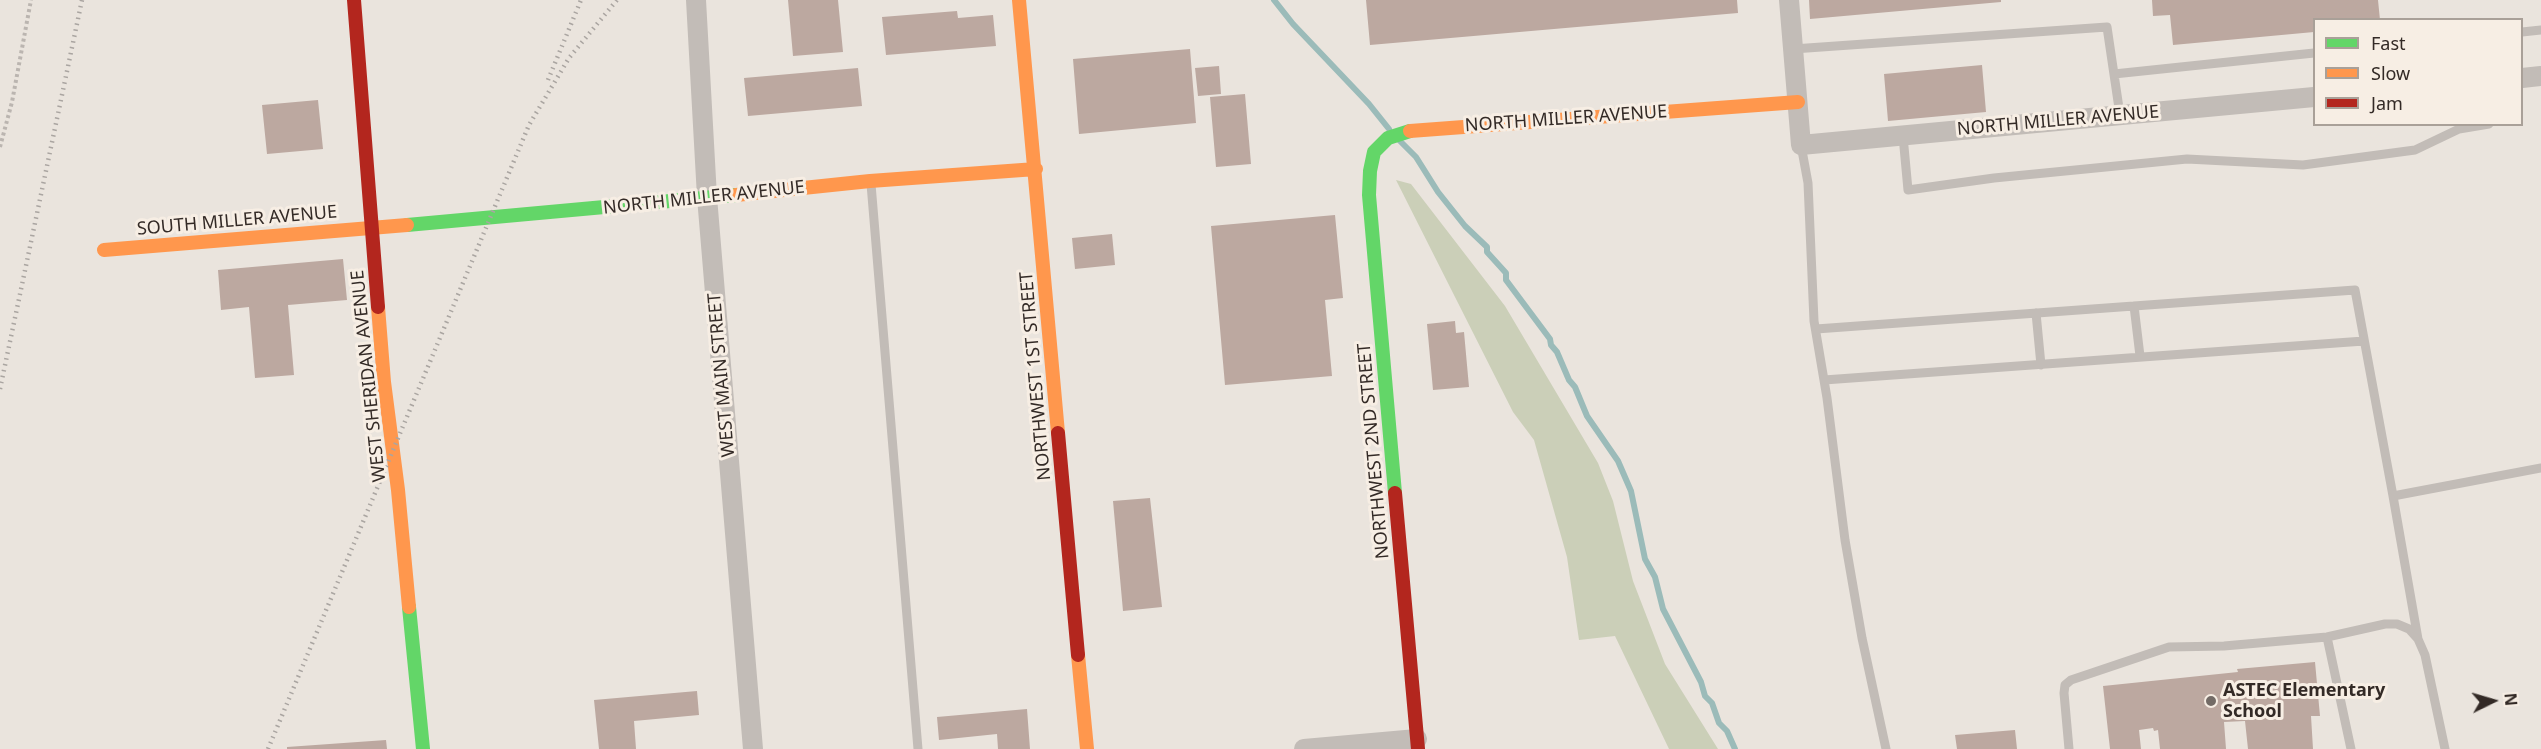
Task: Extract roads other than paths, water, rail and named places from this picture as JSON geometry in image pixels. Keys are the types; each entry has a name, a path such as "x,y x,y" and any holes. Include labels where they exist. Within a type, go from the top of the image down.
{"street":[{"name":"WEST SHERIDAN AVENUE","path":"354,0 384,382 398,490 423,749"},
{"name":"WEST MAIN STREET","path":"696,0 707,197 753,749"},
{"name":"NORTHWEST 1ST STREET","path":"1020,0 1087,749"},
{"path":"1789,0 1802,145"},
{"path":"2523,78 2541,76"},
{"name":"NORTH MILLER AVENUE","path":"1802,145 2313,97"},
{"name":"NORTH MILLER AVENUE","path":"1381,145 1415,130 1798,102"},
{"name":"NORTHWEST 2ND STREET","path":"1381,145 1371,159 1369,195 1418,744"},
{"name":"NORTH MILLER AVENUE","path":"373,228 629,206 870,181 1036,169"},
{"name":"SOUTH MILLER AVENUE","path":"104,250 373,228"},
{"path":"1305,749 1418,744"}],"lane":[{"path":"1793,49 2107,27 2120,115"},
{"path":"2523,32 2541,30"},
{"path":"2114,74 2313,53"},
{"path":"1903,136 1908,190 1994,178 2187,159 2303,165 2415,150 2459,129 2476,126"},
{"path":"1802,145 1808,183 1810,254 1816,329 1847,551 1862,638 1886,749"},
{"path":"870,181 918,749"},
{"path":"1816,329 2355,290 2418,639 2425,655 2445,749"},
{"path":"2134,306 2140,356"},
{"path":"2036,313 2041,364"},
{"path":"1824,380 2364,341"},
{"path":"2392,496 2541,468"},
{"path":"2069,749 2064,693 2066,685 2072,680 2169,647 2224,646 2327,637 2385,624 2397,624 2409,629 2418,639"},
{"path":"2327,637 2351,749"}],"waterway":[{"path":"1274,0 1389,129"},
{"path":"1400,141 1416,157 1438,192 1465,226 1487,247 1487,252 1506,273 1506,280 1550,339 1587,416 1618,461 1631,491 1645,559 1655,577 1663,609 1701,682 1705,696 1712,703 1719,723 1727,731 1735,749"}],"railway":[{"path":"0,389 82,0"},
{"path":"548,80 581,0"},
{"path":"268,749 529,125 569,58 617,0"}],"place":[{"name":"ASTEC Elementary School","path":"2211,701"}]}
